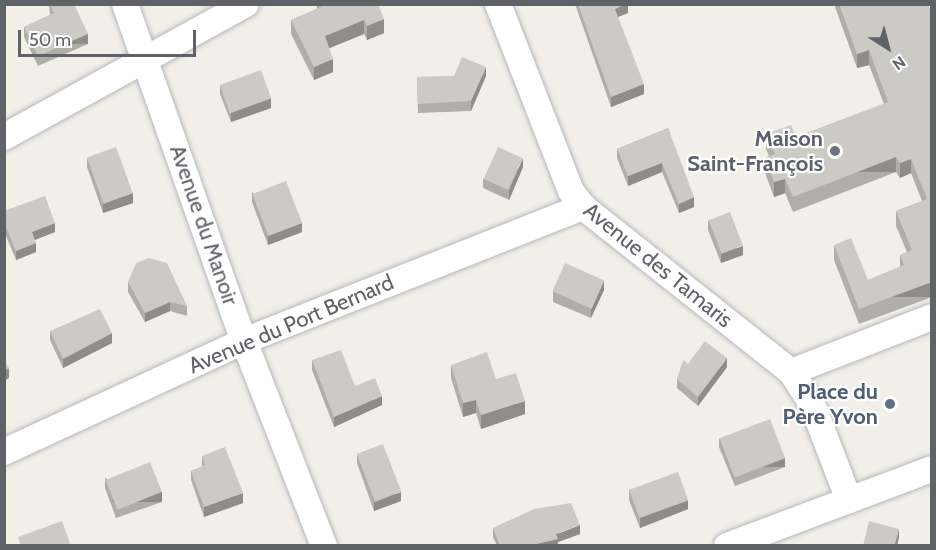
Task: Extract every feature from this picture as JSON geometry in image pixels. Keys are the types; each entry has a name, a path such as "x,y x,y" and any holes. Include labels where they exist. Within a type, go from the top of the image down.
{"street":[{"name":"Avenue du Manoir","path":"125,4 147,61 243,341 324,546"},
{"path":"4,137 147,61 246,4"},
{"name":"Avenue des Tamaris","path":"498,4 570,191 583,207 791,372"},
{"name":"Avenue du Port Bernard","path":"4,452 243,341 583,207"},
{"path":"849,500 812,404 791,372 932,317"},
{"path":"727,546 932,470"}],"building":[{"path":"50,4 74,4 88,34 38,56 24,27 54,13"},
{"path":"320,4 378,4 384,19 367,26 364,20 325,36 333,59 314,67 291,20 321,7"},
{"path":"578,4 626,4 615,9 644,84 611,97"},
{"path":"839,4 928,4 932,14 932,282 859,309 834,245 851,238 868,280 904,265 900,255 912,250 896,211 927,199 911,159 900,163 896,157 793,197 785,179 774,182 765,158 775,154 766,134 791,125 796,137 888,102 869,50 857,54"},
{"path":"462,57 486,67 471,101 418,104 417,77 454,76"},
{"path":"261,70 271,98 230,113 220,85"},
{"path":"668,128 694,197 679,204 662,163 628,176 617,149"},
{"path":"116,147 133,193 104,204 87,158"},
{"path":"498,147 523,158 508,190 484,179"},
{"path":"286,181 302,223 269,236 252,194"},
{"path":"45,196 55,223 32,232 36,243 16,251 4,222 4,211"},
{"path":"730,212 743,246 721,254 709,220"},
{"path":"149,258 167,263 187,306 170,302 145,313 128,282 136,263"},
{"path":"565,263 604,280 592,309 552,291"},
{"path":"100,309 112,333 63,359 50,331"},
{"path":"705,341 727,358 698,397 677,379 683,360 688,364"},
{"path":"341,350 355,386 375,378 382,396 334,417 312,360"},
{"path":"487,352 496,379 516,373 525,401 481,415 476,400 463,403 451,365"},
{"path":"4,359 9,368 4,371"},
{"path":"770,419 785,458 735,478 720,438"},
{"path":"383,444 401,492 375,502 357,454"},
{"path":"225,447 243,493 204,507 191,471 205,465 202,456"},
{"path":"150,462 162,492 117,510 105,480"},
{"path":"678,472 688,500 639,518 629,490"},
{"path":"571,503 580,525 556,534 558,539 528,546 500,546 493,528 534,509"},
{"path":"62,521 71,546 21,546 18,537"},
{"path":"869,521 899,529 894,546 863,546"}],"place":[{"name":"Maison Saint-François","path":"835,151"},
{"name":"Place du Père Yvon","path":"890,404"}]}
